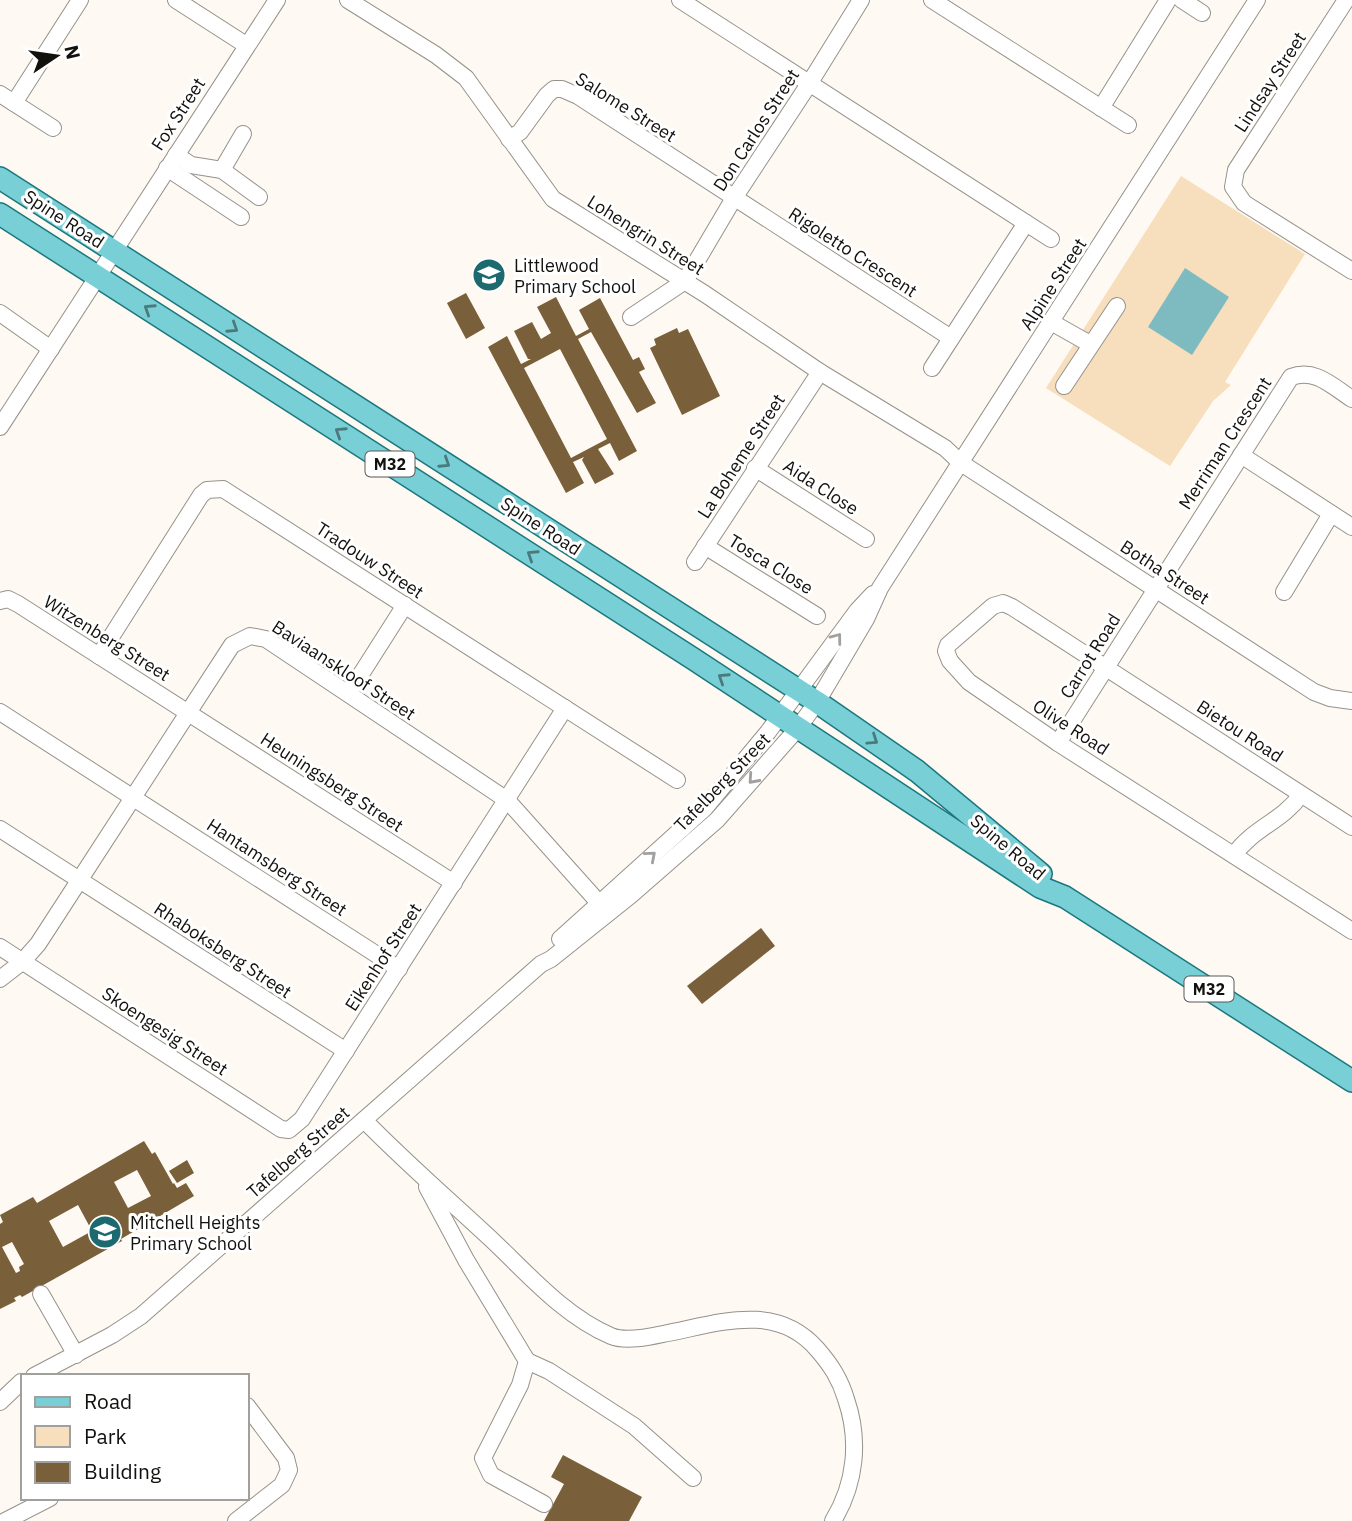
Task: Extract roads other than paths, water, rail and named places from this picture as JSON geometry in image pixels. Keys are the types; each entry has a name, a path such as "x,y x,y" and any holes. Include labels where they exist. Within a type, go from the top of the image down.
{"main road":[{"name":"Spine Road","path":"0,178 817,702 917,771 1046,878 1065,897"},
{"name":"Spine Road","path":"0,214 780,716 1040,887 1065,897 1352,1081"}],"street":[{"path":"53,128 7,99 80,0"},
{"path":"176,0 246,44"},
{"name":"Fox Street","path":"0,427 277,0"},
{"name":"Lohengrin Street","path":"348,0 457,69 471,84 553,199 685,281 820,372 945,448 961,463"},
{"path":"680,0 1051,239"},
{"name":"Don Carlos Street","path":"685,281 734,198 861,0"},
{"path":"932,0 1128,125"},
{"path":"1101,108 1168,0"},
{"path":"1182,0 1202,13"},
{"name":"Alpine Street","path":"817,702 866,619 880,588 1257,0"},
{"name":"Lindsay Street","path":"1346,0 1236,170 1233,187 1244,203 1348,268"},
{"name":"Salome Street","path":"509,139 520,132 547,95 554,89 562,89 578,96 734,198"},
{"path":"222,170 243,134"},
{"path":"171,161 222,170 259,197"},
{"path":"171,161 241,217"},
{"name":"Rigoletto Crescent","path":"734,198 951,338"},
{"path":"932,368 1026,223"},
{"path":"1348,268 1352,250"},
{"path":"631,317 685,281"},
{"path":"1064,386 1116,306"},
{"path":"0,313 51,349"},
{"path":"1051,323 1090,344"},
{"name":"La Boheme Street","path":"695,562 820,372"},
{"name":"Merriman Crescent","path":"1155,589 1291,377 1304,372 1313,374 1352,399"},
{"path":"1241,455 1352,527"},
{"name":"Botha Street","path":"961,463 1314,692 1329,698 1352,701"},
{"name":"Aida Close","path":"755,468 866,539"},
{"name":"Tradouw Street","path":"99,656 201,495 215,488 223,489 677,780"},
{"path":"1284,592 1331,514"},
{"name":"Tosca Close","path":"705,546 817,616"},
{"name":"Alpine Street","path":"798,691 856,611 880,588"},
{"name":"Carrot Road","path":"1058,743 1155,589"},
{"name":"Witzenberg Street","path":"1,601 8,599 18,604 189,713"},
{"name":"Olive Road","path":"1107,667 1003,603 993,606 948,645 946,651 950,661 969,682 1058,743 1352,931"},
{"path":"349,693 405,605"},
{"name":"Baviaanskloof Street","path":"0,979 22,962 38,944 232,645 250,636 266,639 507,800 604,907"},
{"name":"Bietou Road","path":"1107,667 1352,827"},
{"name":"Tafelberg Street","path":"38,1374 76,1356 141,1316 541,964 546,953 604,907 705,808 798,691"},
{"name":"Tafelberg Street","path":"604,907 631,895 717,820 798,728 817,702"},
{"name":"Eikenhof Street","path":"289,1130 302,1119 565,708"},
{"name":"Hantamsberg Street","path":"0,712 398,969"},
{"name":"Heuningsberg Street","path":"189,713 454,883"},
{"path":"1234,855 1252,835 1288,812 1301,795"},
{"name":"Rhaboksberg Street","path":"0,829 345,1051"},
{"name":"Skoengesig Street","path":"0,947 281,1129 289,1130"},
{"path":"364,1120 538,1285 580,1319 613,1338 647,1338 752,1319 783,1324 806,1337 837,1374 851,1413 854,1433 851,1479 833,1521"},
{"path":"421,1175 466,1260 527,1361 549,1371 634,1426 692,1478"},
{"path":"41,1294 76,1356"},
{"path":"527,1361 520,1385 483,1458 491,1475 544,1504"},
{"name":"Tafelberg Street","path":"0,1386 21,1381"},
{"name":"Tafelberg Street","path":"0,1402 21,1384"},
{"path":"236,1521 282,1485 289,1470 286,1458 248,1407"},
{"path":"5,1521 46,1500"}],"water":[{"path":"1185,268 1229,297 1192,355 1148,327"}],"place":[{"name":"Littlewood Primary School","path":"489,275"},
{"name":"Mitchell Heights Primary School","path":"105,1232"}]}
